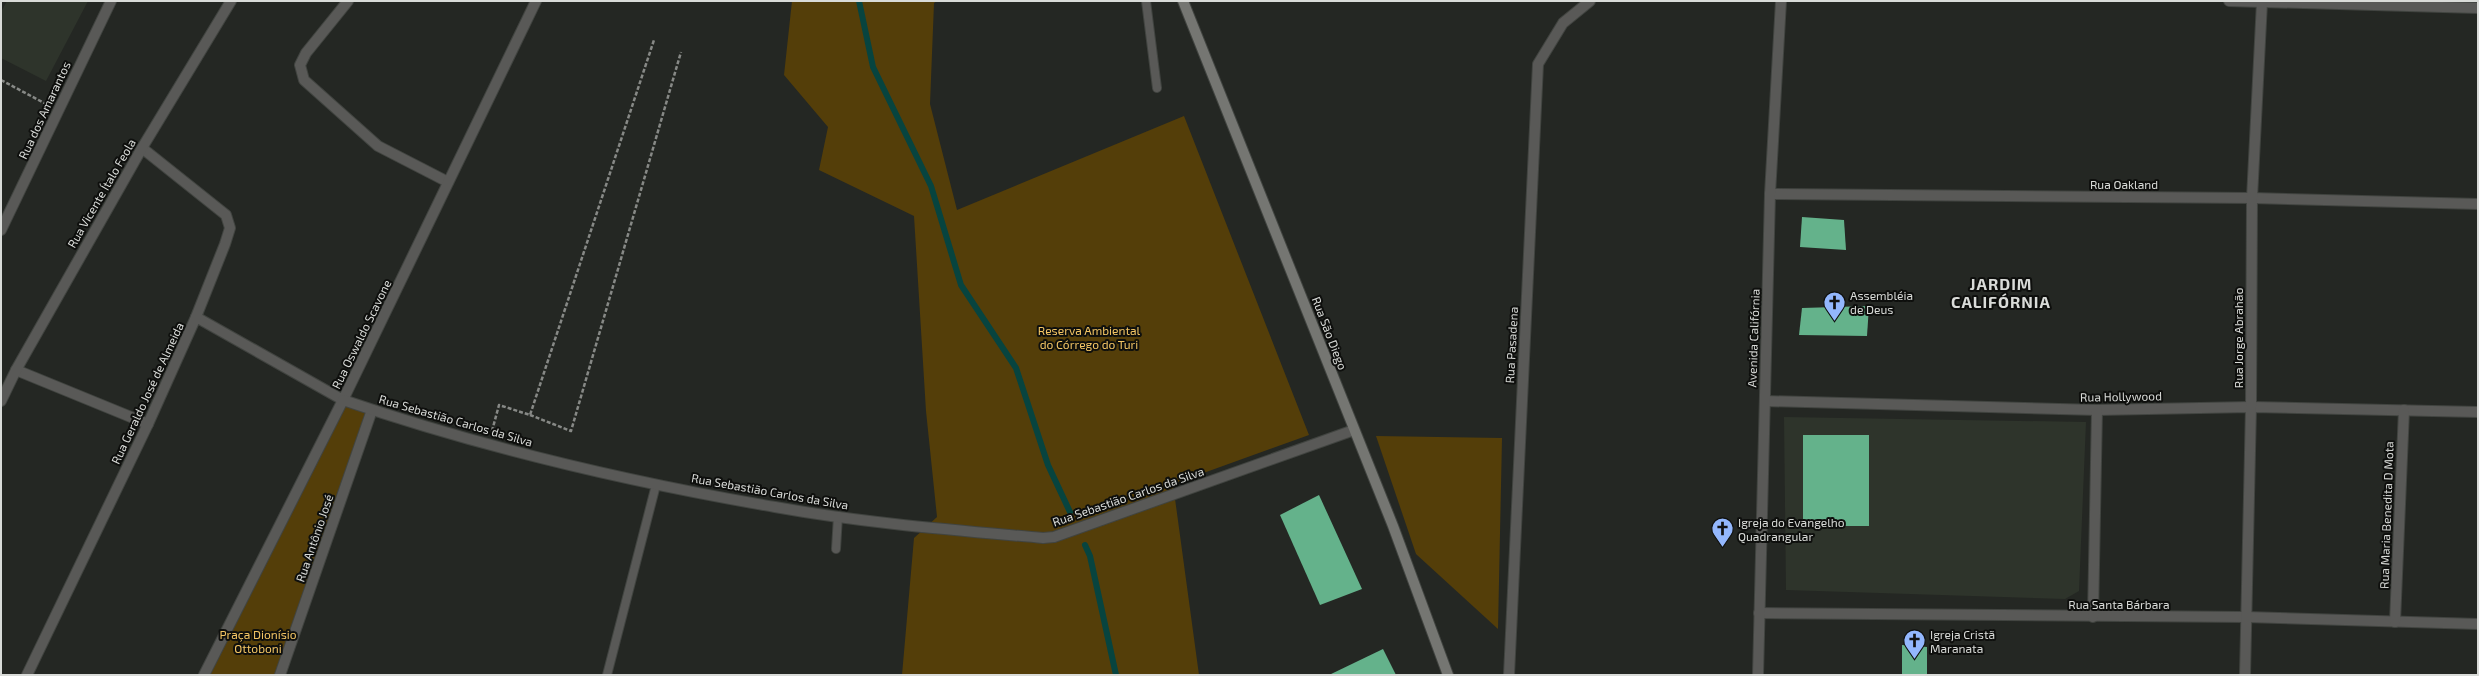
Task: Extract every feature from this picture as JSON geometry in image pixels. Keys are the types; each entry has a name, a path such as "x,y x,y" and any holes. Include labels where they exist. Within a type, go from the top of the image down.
{"main road":[{"name":"Rua São Diego","path":"1183,1 1393,526 1448,675"}],"street":[{"name":"Rua dos Amarantos","path":"1,230 59,111 110,1"},
{"name":"Rua Vicente Ítalo Feola","path":"1,401 16,370 142,148 231,1"},
{"path":"348,1 306,53 300,65 304,80 378,146 448,182"},
{"name":"Rua Oswaldo Scavone","path":"204,675 343,400 536,1"},
{"name":"Rua Pasadena","path":"1509,675 1538,64 1563,23 1590,1"},
{"name":"Avenida Califórnia","path":"1758,675 1770,194 1781,1"},
{"path":"2229,1 2478,8"},
{"name":"Rua Jorge Abrahão","path":"2245,675 2251,407 2252,198 2262,2"},
{"name":"Rua Geraldo José de Almeida","path":"27,675 148,424 196,317 230,228 226,215 142,148"},
{"name":"Rua Oakland","path":"1770,194 2252,198 2478,204"},
{"name":"Rua Sebastião Carlos da Silva","path":"196,317 343,400 488,445 656,485 775,507 906,525 1054,537 1354,430"},
{"path":"16,370 148,424"},
{"name":"Rua Hollywood","path":"1765,401 2097,410 2251,407 2478,412"},
{"name":"Rua Antônio José","path":"280,675 372,410"},
{"path":"2093,617 2097,410"},
{"name":"Rua Maria Benedita D Mota","path":"2395,622 2404,410"},
{"name":"Rua Santa Bárbara","path":"1759,613 2093,617 2246,617 2478,624"}],"lane":[{"path":"1146,1 1157,88"},
{"path":"608,675 656,485"},
{"path":"836,549 838,516"}],"path":[{"path":"530,414 654,40"},
{"path":"488,445 499,405 530,414 571,431 681,52"},
{"path":"1,80 59,111"}],"shaded area":[{"path":"7,1 88,1 46,81 1,58 1,12"},
{"path":"1784,417 2086,422 2079,591 2065,599 1786,590"}],"green space":[{"name":"Reserva Ambiental do Córrego do Turi","path":"792,1 937,1 934,3 930,104 957,210 1184,116 1309,435 1173,484 1199,675 902,675 914,538 937,517 926,411 914,216 819,170 828,127 784,75"},
{"name":"Praça Dionísio Ottoboni","path":"343,400 372,410 280,675 204,675"},
{"path":"1376,436 1502,438 1498,629 1416,554"}],"building":[{"path":"1802,217 1844,220 1846,250 1800,247"},
{"name":"Assembléia de Deus","path":"1869,306 1867,336 1799,335 1802,308"},
{"path":"1803,435 1869,435 1869,526 1803,526"},
{"path":"1319,495 1362,589 1320,605 1280,515"},
{"name":"Igreja Cristã Maranata","path":"1902,645 1927,647 1927,675 1902,675"},
{"path":"1383,649 1396,675 1329,675"}],"waterway":[{"path":"859,1 873,67 931,186 961,285 1016,368 1048,465 1070,512"},
{"path":"1085,545 1090,556 1116,675"}],"place":[{"name":"Assembléia de Deus","path":"1835,322"},
{"name":"Igreja do Evangelho Quadrangular","path":"1723,548"},
{"name":"Igreja Cristã Maranata","path":"1915,660"}],"district":[{"name":"JARDIM CALIFÓRNIA","path":"2001,292"}]}
